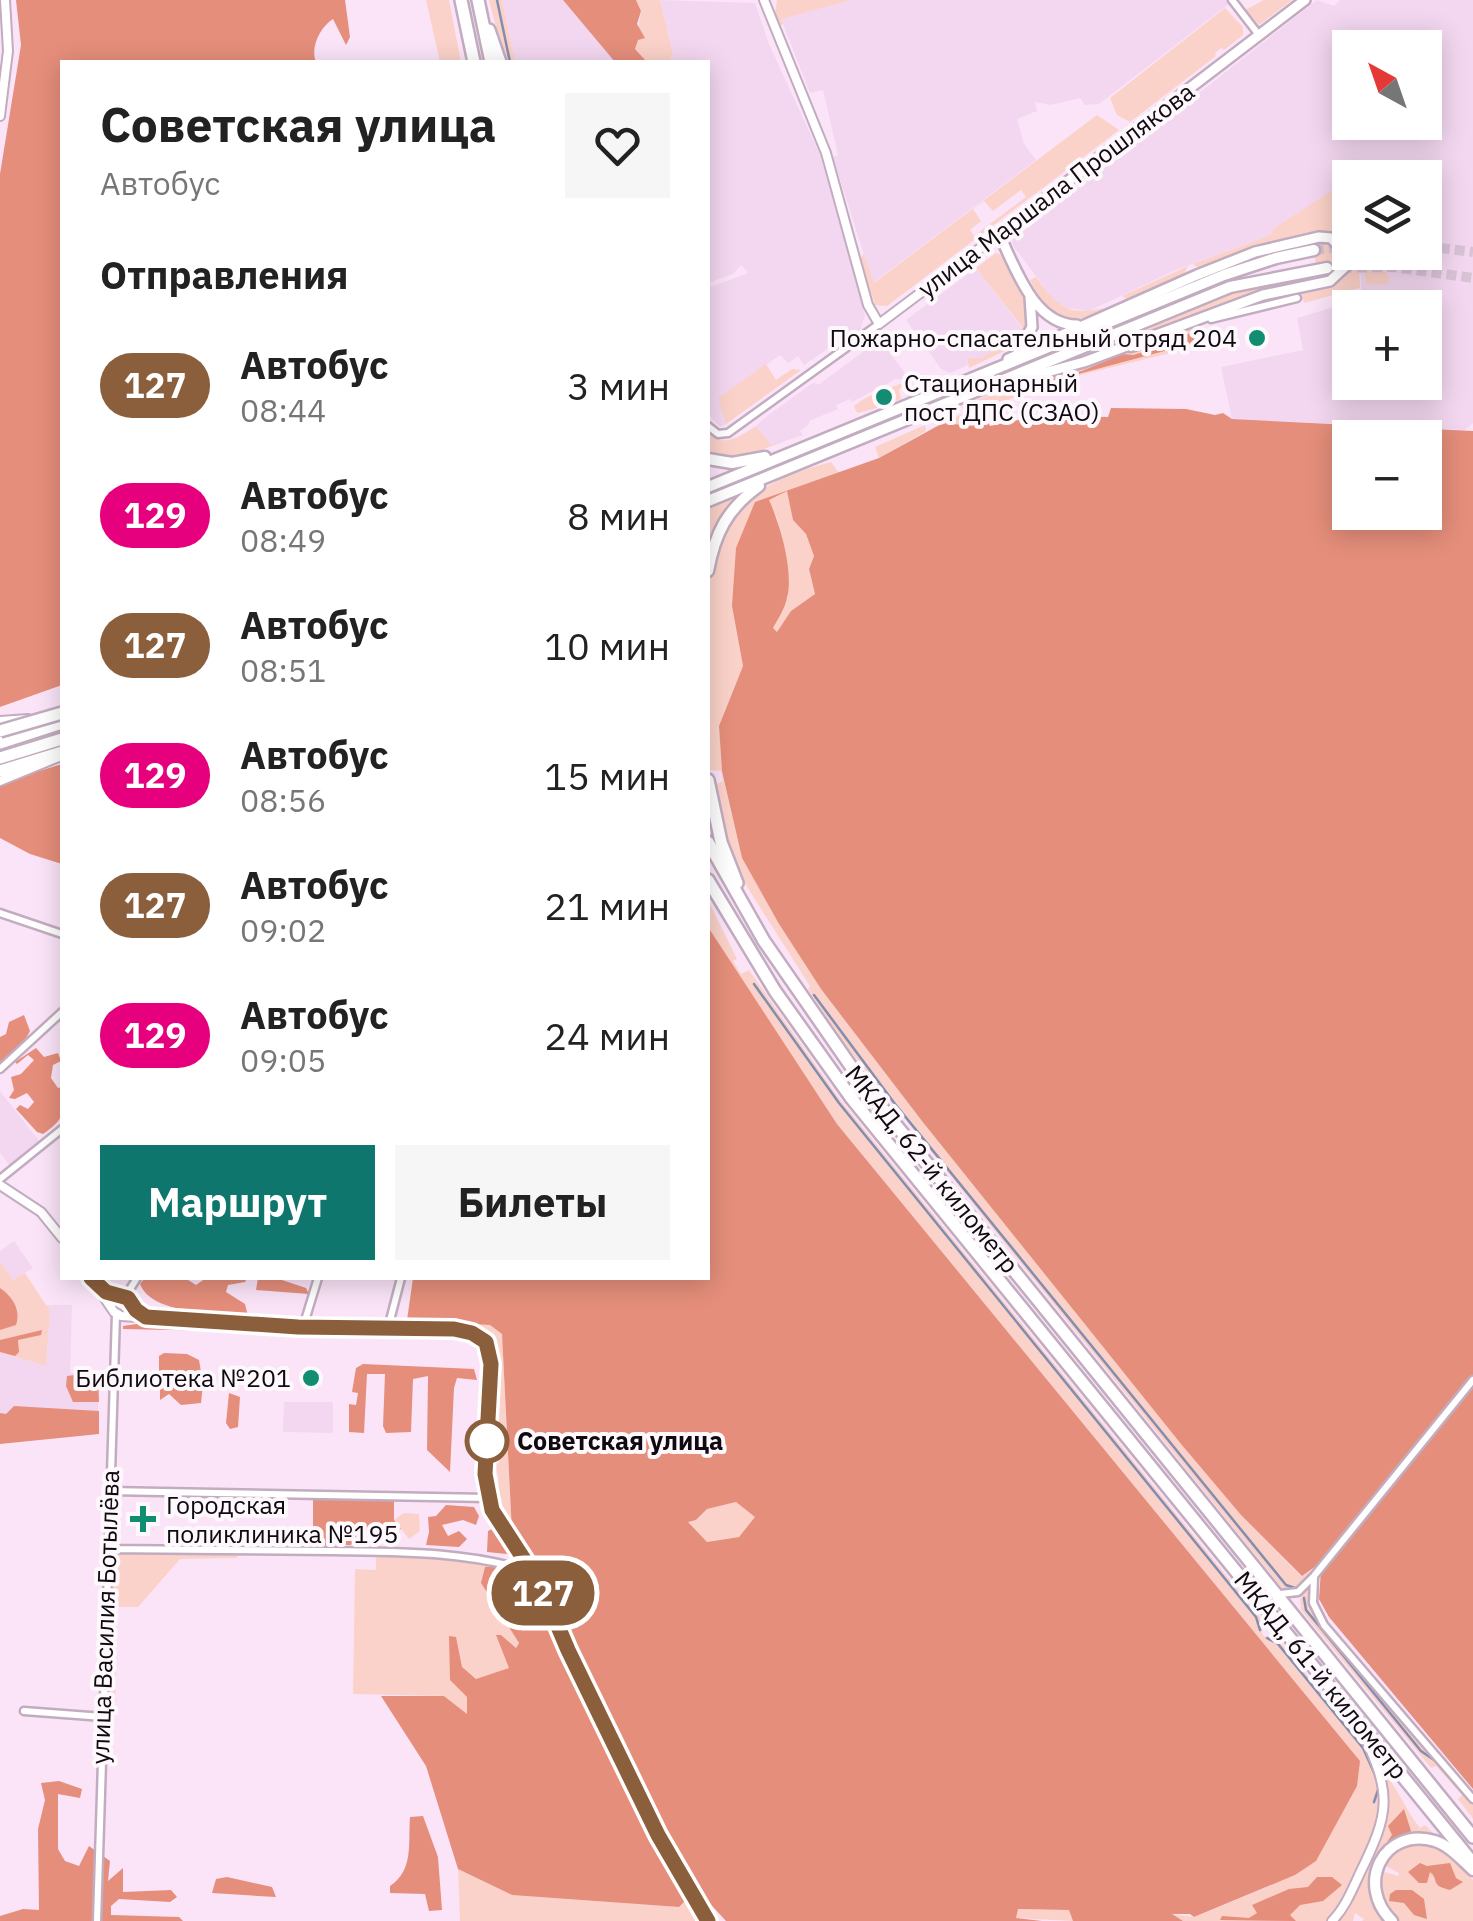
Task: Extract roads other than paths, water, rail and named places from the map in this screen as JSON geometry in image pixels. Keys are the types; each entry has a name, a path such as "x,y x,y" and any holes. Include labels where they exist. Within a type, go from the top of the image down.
{"highway":[{"path":"461,0 474,60"},
{"path":"479,4 491,60"},
{"path":"479,4 499,60"},
{"path":"0,731 60,717"},
{"path":"0,743 60,718"},
{"path":"0,758 60,740"},
{"path":"0,771 60,755"},
{"path":"710,788 729,865 764,942"},
{"name":"МКАД, 62-й километр","path":"710,847 764,942 866,1088 1183,1476"},
{"name":"МКАД, 62-й километр","path":"710,883 810,1044 1168,1488"},
{"name":"МКАД, 61-й километр","path":"1183,1476 1473,1837"},
{"name":"МКАД, 61-й километр","path":"1168,1488 1473,1866"}],"main road":[{"name":"улица Маршала Прошлякова","path":"998,234 1305,0"},
{"path":"998,234 1027,290 1033,311 1031,335 1012,357"},
{"path":"985,374 1085,323 1215,267 1279,246 1326,237 1338,242 1346,252 1345,267 1330,281 1263,295 1060,369 990,386"},
{"path":"710,486 1224,275 1314,250"},
{"path":"710,500 1230,287 1326,268"},
{"path":"1027,290 1050,317 1070,325 1085,323"},
{"path":"710,459 744,462 795,450"},
{"path":"710,562 716,534 728,513 750,492 784,470"},
{"path":"1458,1818 1473,1829"},
{"path":"1392,1921 1379,1906 1374,1880 1383,1856 1397,1845 1415,1839 1433,1841 1450,1848 1473,1866"}],"street":[{"path":"0,116 8,51 5,0"},
{"path":"764,0 826,153 868,305 879,324"},
{"path":"1232,0 1259,34"},
{"name":"улица Маршала Прошлякова","path":"710,428 718,434 728,434 998,234"},
{"path":"1122,347 1137,347 1206,320 1297,298"},
{"path":"0,721 60,717"},
{"path":"0,780 60,755"},
{"path":"0,913 60,933"},
{"path":"0,1069 60,1014"},
{"path":"60,1131 0,1182 41,1212 60,1236"},
{"path":"118,1313 130,1311 126,1298 136,1280"},
{"path":"303,1327 317,1280"},
{"path":"388,1328 400,1280"},
{"path":"93,1281 106,1292 126,1298 146,1317"},
{"path":"93,1281 118,1313 303,1327 454,1329 481,1338 489,1348 491,1364 485,1474 488,1498 498,1522 533,1572 658,1835 708,1921"},
{"path":"118,1313 113,1301 126,1298"},
{"name":"улица Василия Ботылёва","path":"97,1921 118,1313"},
{"path":"1275,1592 1291,1595 1314,1576 1473,1380"},
{"path":"109,1490 488,1498"},
{"path":"107,1549 472,1556 533,1572"},
{"path":"1314,1576 1314,1603 1324,1624 1473,1799"},
{"path":"1332,1921 1343,1908 1375,1842 1385,1798 1376,1760 1348,1707"},
{"path":"24,1711 103,1718"}],"waterway":[{"path":"497,0 510,60"},
{"path":"754,984 839,1103 1256,1617 1260,1630"},
{"path":"814,995 895,1104 1286,1585 1295,1588"},
{"path":"1304,1598 1306,1610 1421,1751 1437,1762"},
{"path":"1267,1638 1278,1644 1363,1748 1376,1777"},
{"path":"1374,1802 1378,1790"}],"tunnel":[{"path":"1314,250 1332,248"},
{"path":"1442,248 1473,252"},
{"path":"1327,268 1393,267 1473,278"}],"place":[{"name":"Пожарно-спасательный отряд 204","path":"1257,338"},
{"name":"Стационарный пост ДПС (СЗАО)","path":"884,397"},
{"name":"Библиотека №201","path":"311,1378"},
{"name":"Советская улица","path":"487,1441"},
{"name":"Городская поликлиника №195","path":"143,1519"}]}
